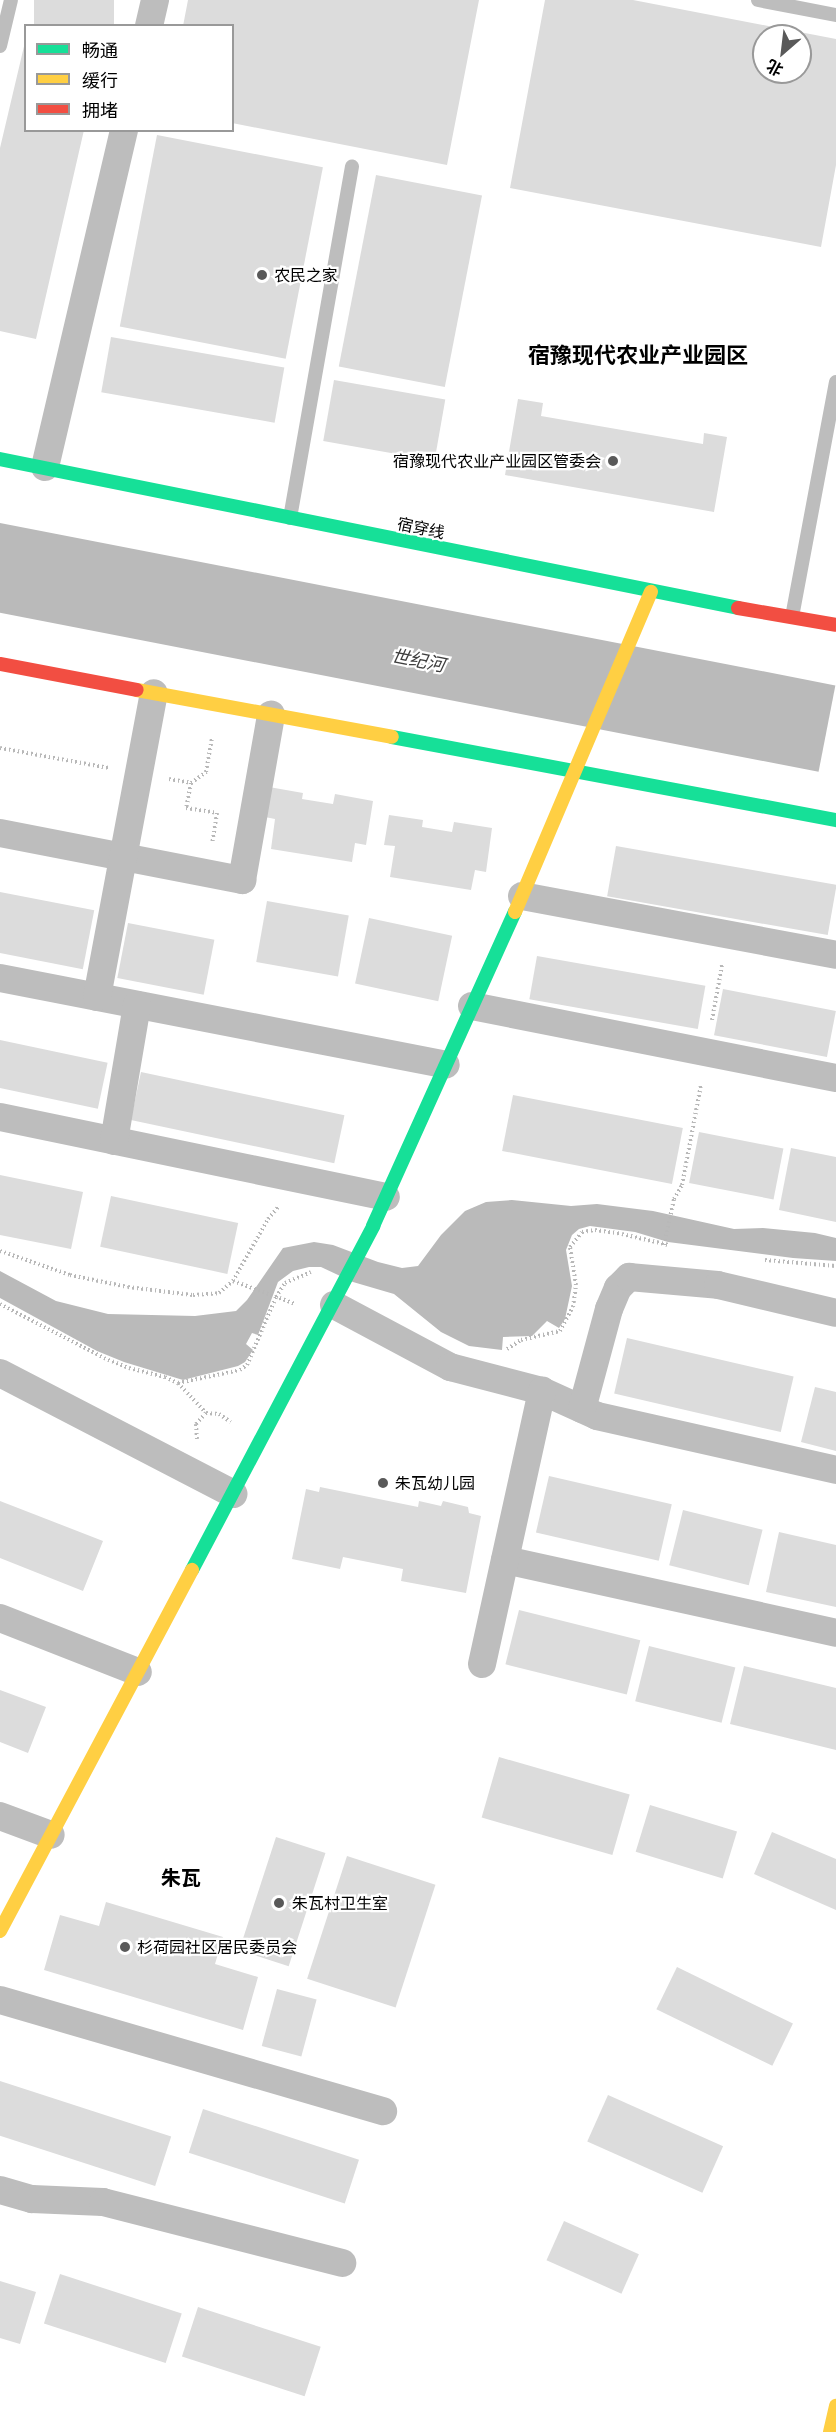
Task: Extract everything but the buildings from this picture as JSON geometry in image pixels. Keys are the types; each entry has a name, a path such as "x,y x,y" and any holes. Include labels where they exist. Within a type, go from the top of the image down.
{"street":[{"path":"149,24 155,0"},
{"path":"45,467 124,132"},
{"name":"宿穿线","path":"0,459 651,592 836,625"},
{"path":"0,1931 340,1293 386,1197 522,896 651,592"},
{"path":"0,664 836,820"},
{"path":"97,997 154,693"},
{"path":"0,833 242,880 271,715"},
{"path":"522,896 836,955"},
{"path":"0,978 446,1065"},
{"path":"114,1141 137,1005"},
{"path":"472,1006 836,1078"},
{"path":"0,1118 386,1197"},
{"path":"582,1409 609,1309 618,1288 629,1277 718,1285 836,1312"},
{"path":"340,1293 450,1367 542,1391 597,1416 836,1470"},
{"path":"0,1372 233,1494"},
{"path":"482,1664 542,1391"},
{"path":"505,1560 836,1633"},
{"path":"0,1618 138,1672"},
{"path":"0,1816 51,1835"},
{"path":"0,2000 383,2111"},
{"path":"0,2190 32,2199 103,2202 342,2263"},
{"path":"830,2432 836,2406"}],"lane":[{"path":"0,45 11,0"},
{"path":"758,0 836,15"},
{"path":"290,518 352,166"},
{"path":"792,617 836,382"}],"path":[{"path":"191,783 206,772 218,705"},
{"path":"658,1278 674,1199 682,1185 728,935"},
{"path":"0,1251 70,1275 193,1295 219,1293 233,1281 268,1219 283,1202 308,1181"},
{"path":"499,1353 521,1340 560,1331 573,1307 576,1285 570,1247 582,1232 595,1230 622,1234 676,1247"},
{"path":"756,1259 836,1266"},
{"path":"178,1383 240,1370 248,1365 276,1297 285,1282 307,1272 321,1272 340,1293"},
{"path":"233,1281 273,1295"},
{"path":"0,1304 104,1358 178,1383 206,1413 219,1414 231,1422 275,1415"},
{"path":"198,1443 196,1424 206,1413"},
{"path":"229,1428 231,1422"}],"water":[{"name":"世纪河","path":"0,523 835,685 819,772 0,613"},
{"path":"512,1200 571,1206 597,1204 653,1211 734,1229 763,1228 815,1233 836,1238 836,1261 793,1258 668,1242 635,1232 590,1226 579,1229 572,1235 566,1250 572,1286 565,1319 559,1328 547,1321 532,1336 503,1337 502,1350 469,1346 441,1332 394,1294 353,1282 321,1267 309,1267 293,1271 278,1282 258,1335 252,1333 246,1344 253,1350 245,1362 238,1366 183,1380 97,1351 0,1298 0,1271 56,1301 108,1314 195,1316 236,1311 247,1300 283,1248 314,1242 333,1245 378,1262 402,1268 418,1266 441,1235 465,1211 486,1202"}],"traffic: fast":[{"path":"0,459 738,608"},
{"path":"392,737 836,820"},
{"path":"192,1570 373,1226 515,912"}],"traffic: slow":[{"path":"515,912 651,592"},
{"path":"137,690 392,737"},
{"path":"0,1931 192,1570"},
{"path":"830,2432 836,2406"}],"traffic: jam":[{"path":"738,608 836,625"},
{"path":"0,664 137,690"}],"place":[{"name":"农民之家","path":"262,275"},
{"name":"宿豫现代农业产业园区管委会","path":"613,461"},
{"name":"朱瓦幼儿园","path":"383,1483"},
{"name":"朱瓦村卫生室","path":"279,1903"},
{"name":"杉荷园社区居民委员会","path":"125,1947"}],"district":[{"name":"宿豫现代农业产业园区","path":"638,356"},
{"name":"朱瓦","path":"181,1878"}]}
